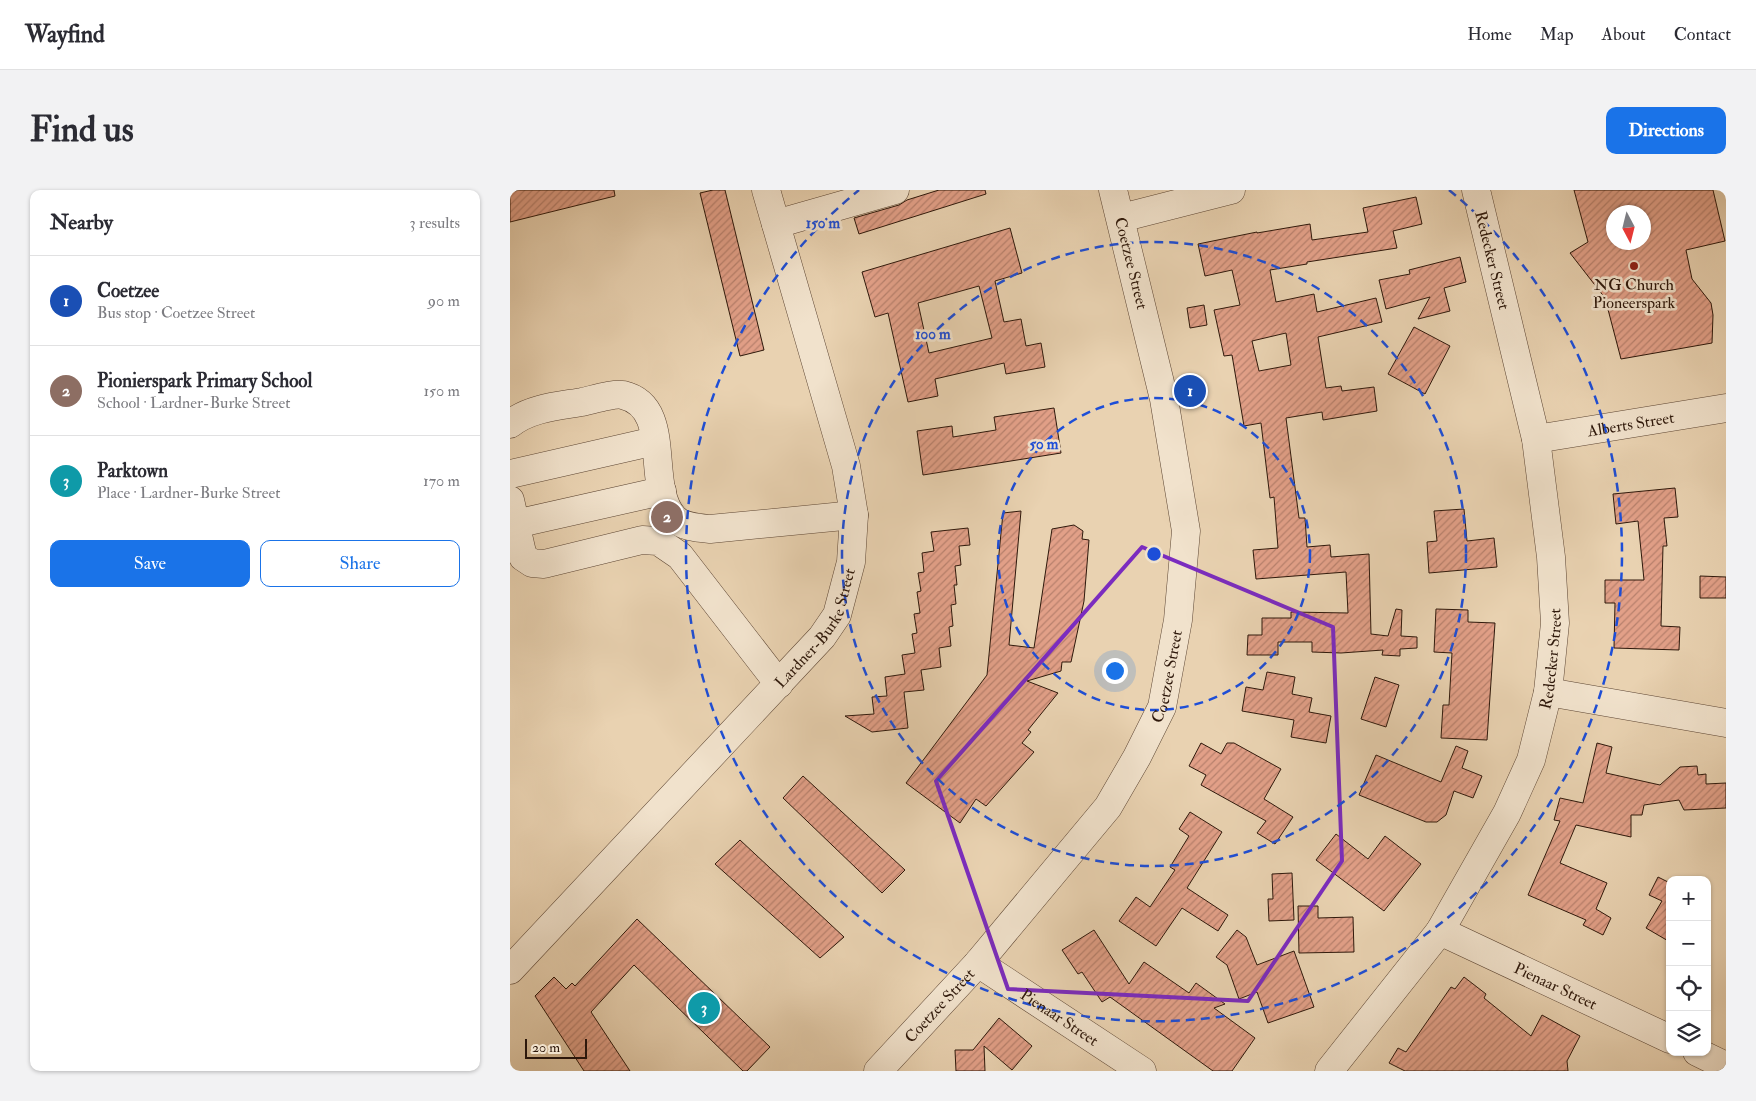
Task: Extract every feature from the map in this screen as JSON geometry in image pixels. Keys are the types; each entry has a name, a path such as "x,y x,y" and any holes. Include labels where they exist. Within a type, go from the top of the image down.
{"street":[{"name":"Lardner-Burke Street","path":"510,970 779,684 822,637 837,615 850,562 854,515 846,466 766,190"},
{"path":"776,224 894,190"},
{"name":"Coetzee Street","path":"878,1071 978,963 1108,808 1162,707 1178,620 1186,531 1164,399 1113,190"},
{"path":"1121,218 1231,190"},
{"name":"Redecker Street","path":"1329,1071 1440,931 1507,813 1531,760 1548,692 1555,623 1550,547 1536,439 1476,190"},
{"path":"510,424 536,410 622,395 638,402 652,418 664,502 675,519 693,527 710,529 854,515"},
{"name":"Alberts Street","path":"1536,439 1726,408"},
{"path":"510,474 655,441"},
{"path":"662,491 513,512 523,557 532,563 544,564 642,540 658,541 680,556 779,684"},
{"path":"1548,692 1726,723"},
{"name":"Pienaar Street","path":"1440,931 1666,1037"},
{"name":"Pienaar Street","path":"978,963 1142,1071"},
{"path":"1705,1056 1726,1066"}],"highlighted area":[{"path":"1142,547 1333,627 1342,861 1248,1001 1008,989 936,781"}],"building":[{"path":"519,190 614,190 615,196 510,222 510,192"},
{"path":"725,190 764,350 740,356 700,193"},
{"path":"939,190 985,190 986,194 859,234 854,218 899,205 907,200"},
{"path":"1574,190 1713,190 1725,241 1686,250 1692,279 1711,303 1713,315 1712,343 1621,359 1605,298 1570,253 1588,242"},
{"path":"1416,197 1422,224 1393,231 1397,248 1307,262 1307,264 1270,270 1276,302 1314,294 1317,312 1376,298 1382,322 1318,337 1326,388 1341,386 1342,391 1374,387 1377,411 1323,420 1322,412 1286,418 1299,518 1305,518 1307,547 1330,545 1331,557 1369,554 1371,634 1388,636 1396,609 1402,610 1401,636 1417,637 1417,648 1400,649 1400,656 1382,655 1383,650 1341,653 1312,652 1312,642 1278,642 1278,655 1247,655 1248,635 1262,635 1262,618 1291,618 1291,612 1348,613 1346,572 1256,579 1253,550 1278,548 1274,497 1270,498 1261,423 1244,426 1232,355 1224,356 1214,310 1240,305 1232,270 1205,276 1198,244 1310,224 1312,240 1368,232 1363,208","holes":["1286,333 1291,365 1259,371 1252,341"]},
{"path":"1010,228 1022,273 995,281 1004,322 1021,319 1026,346 1041,343 1045,367 1006,374 1004,363 935,379 938,396 908,402 888,313 875,317 862,272","holes":["979,286 992,338 929,353 918,303"]},
{"path":"1460,257 1466,282 1444,288 1450,311 1418,319 1430,297 1386,309 1379,280 1410,274 1409,270"},
{"path":"1204,305 1207,325 1190,328 1187,308"},
{"path":"1414,327 1450,346 1425,394 1388,374"},
{"path":"1054,408 1061,453 923,475 917,431 952,426 953,437 996,430 994,417"},
{"path":"1675,488 1678,517 1664,518 1667,546 1663,546 1661,626 1680,627 1679,650 1614,648 1615,603 1605,603 1605,580 1644,580 1638,521 1616,524 1613,494"},
{"path":"1464,509 1467,541 1494,538 1497,567 1429,573 1427,542 1437,541 1434,511"},
{"path":"1021,511 1009,645 1034,648 1052,529 1074,525 1083,531 1082,539 1089,540 1084,601 1071,662 1062,662 1061,671 1027,681 1058,693 1028,730 1031,732 1022,743 1034,752 986,806 976,799 960,823 906,783 987,675 1003,513"},
{"path":"968,528 970,545 959,546 961,565 955,566 956,604 951,605 953,626 949,627 951,646 939,648 941,667 921,670 924,690 904,692 908,728 872,732 845,716 874,714 872,697 887,696 885,677 905,674 902,655 915,653 912,634 917,633 914,614 920,613 917,592 921,591 918,573 924,572 922,553 934,551 931,532"},
{"path":"1700,576 1726,577 1726,598 1700,598"},
{"path":"1436,609 1468,610 1468,622 1495,623 1487,740 1441,738 1443,705 1449,705 1452,653 1434,652"},
{"path":"1267,672 1295,677 1292,694 1312,698 1309,712 1331,716 1326,743 1291,737 1294,720 1242,711 1246,687 1263,690"},
{"path":"1375,677 1399,685 1386,727 1361,719"},
{"path":"1201,743 1221,754 1227,743 1234,743 1281,769 1264,799 1293,817 1275,844 1257,833 1266,821 1201,785 1206,775 1189,766"},
{"path":"1597,743 1612,747 1606,773 1660,785 1680,767 1697,766 1698,775 1706,774 1706,784 1726,783 1726,808 1684,810 1679,800 1644,805 1642,815 1631,815 1631,837 1576,825 1560,863 1607,883 1596,909 1611,918 1603,935 1583,925 1586,920 1528,895 1560,821 1554,820 1560,798 1583,803"},
{"path":"1456,746 1468,751 1462,768 1482,776 1473,798 1454,791 1446,815 1437,822 1426,822 1359,795 1376,755 1441,782"},
{"path":"803,776 905,870 882,893 783,798"},
{"path":"1190,812 1222,832 1187,888 1228,915 1218,931 1182,908 1156,946 1119,921 1136,897 1150,907 1175,870 1170,867 1189,836 1179,829"},
{"path":"1336,834 1368,859 1385,836 1421,864 1384,911 1316,860"},
{"path":"740,840 844,937 820,958 715,864"},
{"path":"1292,873 1294,920 1269,921 1268,899 1273,899 1272,874"},
{"path":"1658,877 1666,881 1666,940 1646,928 1662,901 1649,895"},
{"path":"1298,906 1318,906 1318,918 1353,917 1354,952 1299,953"},
{"path":"637,919 770,1047 747,1071 743,1071 634,965 591,1012 630,1071 584,1071 535,996 554,977 566,989 572,983 575,986"},
{"path":"1094,930 1129,984 1144,962 1189,993 1196,983 1225,1004 1214,1008 1255,1038 1232,1071 1213,1071 1110,997 1102,1002 1082,972 1078,974 1062,950"},
{"path":"1237,930 1246,937 1257,965 1294,951 1314,1007 1268,1023 1257,992 1239,999 1227,965 1216,957"},
{"path":"1464,977 1486,994 1484,998 1531,1036 1542,1015 1580,1036 1567,1061 1568,1071 1405,1071 1389,1063 1398,1048 1406,1052 1451,987 1455,989"},
{"path":"999,1018 1032,1046 1012,1070 984,1046 985,1071 956,1071 955,1050 973,1050"}],"place":[{"name":"NG Church Pioneerspark","path":"1634,266"},
{"name":"Coetzee","path":"1190,391"},
{"name":"Pionierspark Primary School","path":"667,517"},
{"name":"Parktown","path":"704,1008"}]}
